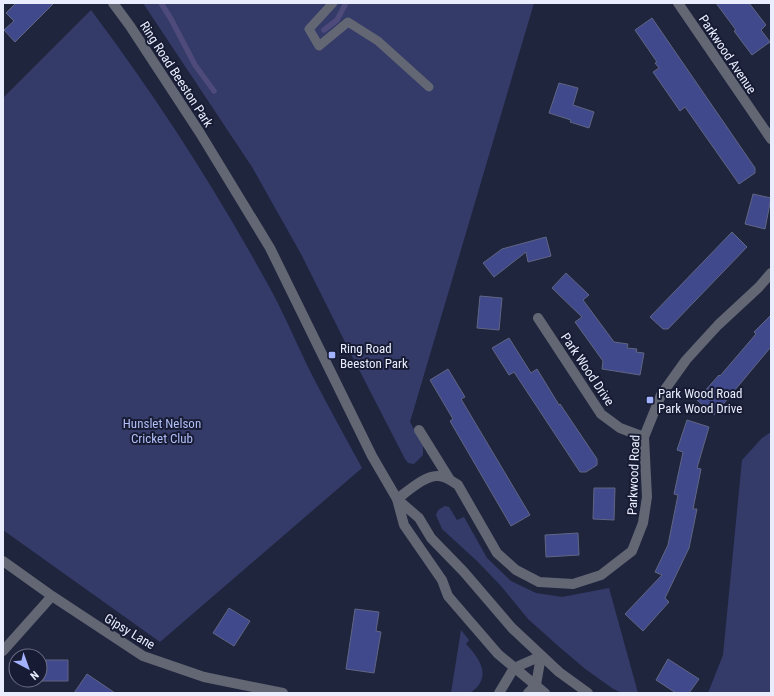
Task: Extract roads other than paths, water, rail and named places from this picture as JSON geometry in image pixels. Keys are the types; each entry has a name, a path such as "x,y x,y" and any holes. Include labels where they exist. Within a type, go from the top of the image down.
{"street":[{"name":"Ring Road Beeston Park","path":"114,3 200,133 270,248 372,456 397,499 404,525 442,580 448,596 498,654 545,693"},
{"name":"Parkwood Avenue","path":"678,3 771,139"},
{"name":"Parkwood Road","path":"419,430 450,480 458,485 497,553 516,570 539,582 573,584 602,575 632,551 644,523 647,497 644,437 661,395 686,360 718,325 759,287 771,273"},
{"name":"Park Wood Drive","path":"538,318 601,414 620,428 644,437"},
{"path":"397,499 422,481 437,476 450,480"},
{"name":"Ring Road Beeston Park","path":"397,499 419,518 431,538 464,572 512,628 559,672 588,693"},
{"name":"Gipsy Lane","path":"3,561 52,596 142,656 204,677 283,693"},
{"path":"3,651 52,596"},
{"path":"499,693 514,668 541,656"},
{"path":"528,693 536,686 541,656"}],"lane":[{"path":"333,3 309,29 319,46 348,22 378,41 429,88"}],"waterway":[{"path":"161,3 195,65 214,91"},
{"path":"324,30 337,20 346,3"}],"place":[{"name":"Ring Road Beeston Park","path":"332,355"},
{"name":"Park Wood Road Park Wood Drive","path":"650,400"}],"park label":[{"name":"Hunslet Nelson Cricket Club","path":"162,430"}]}
